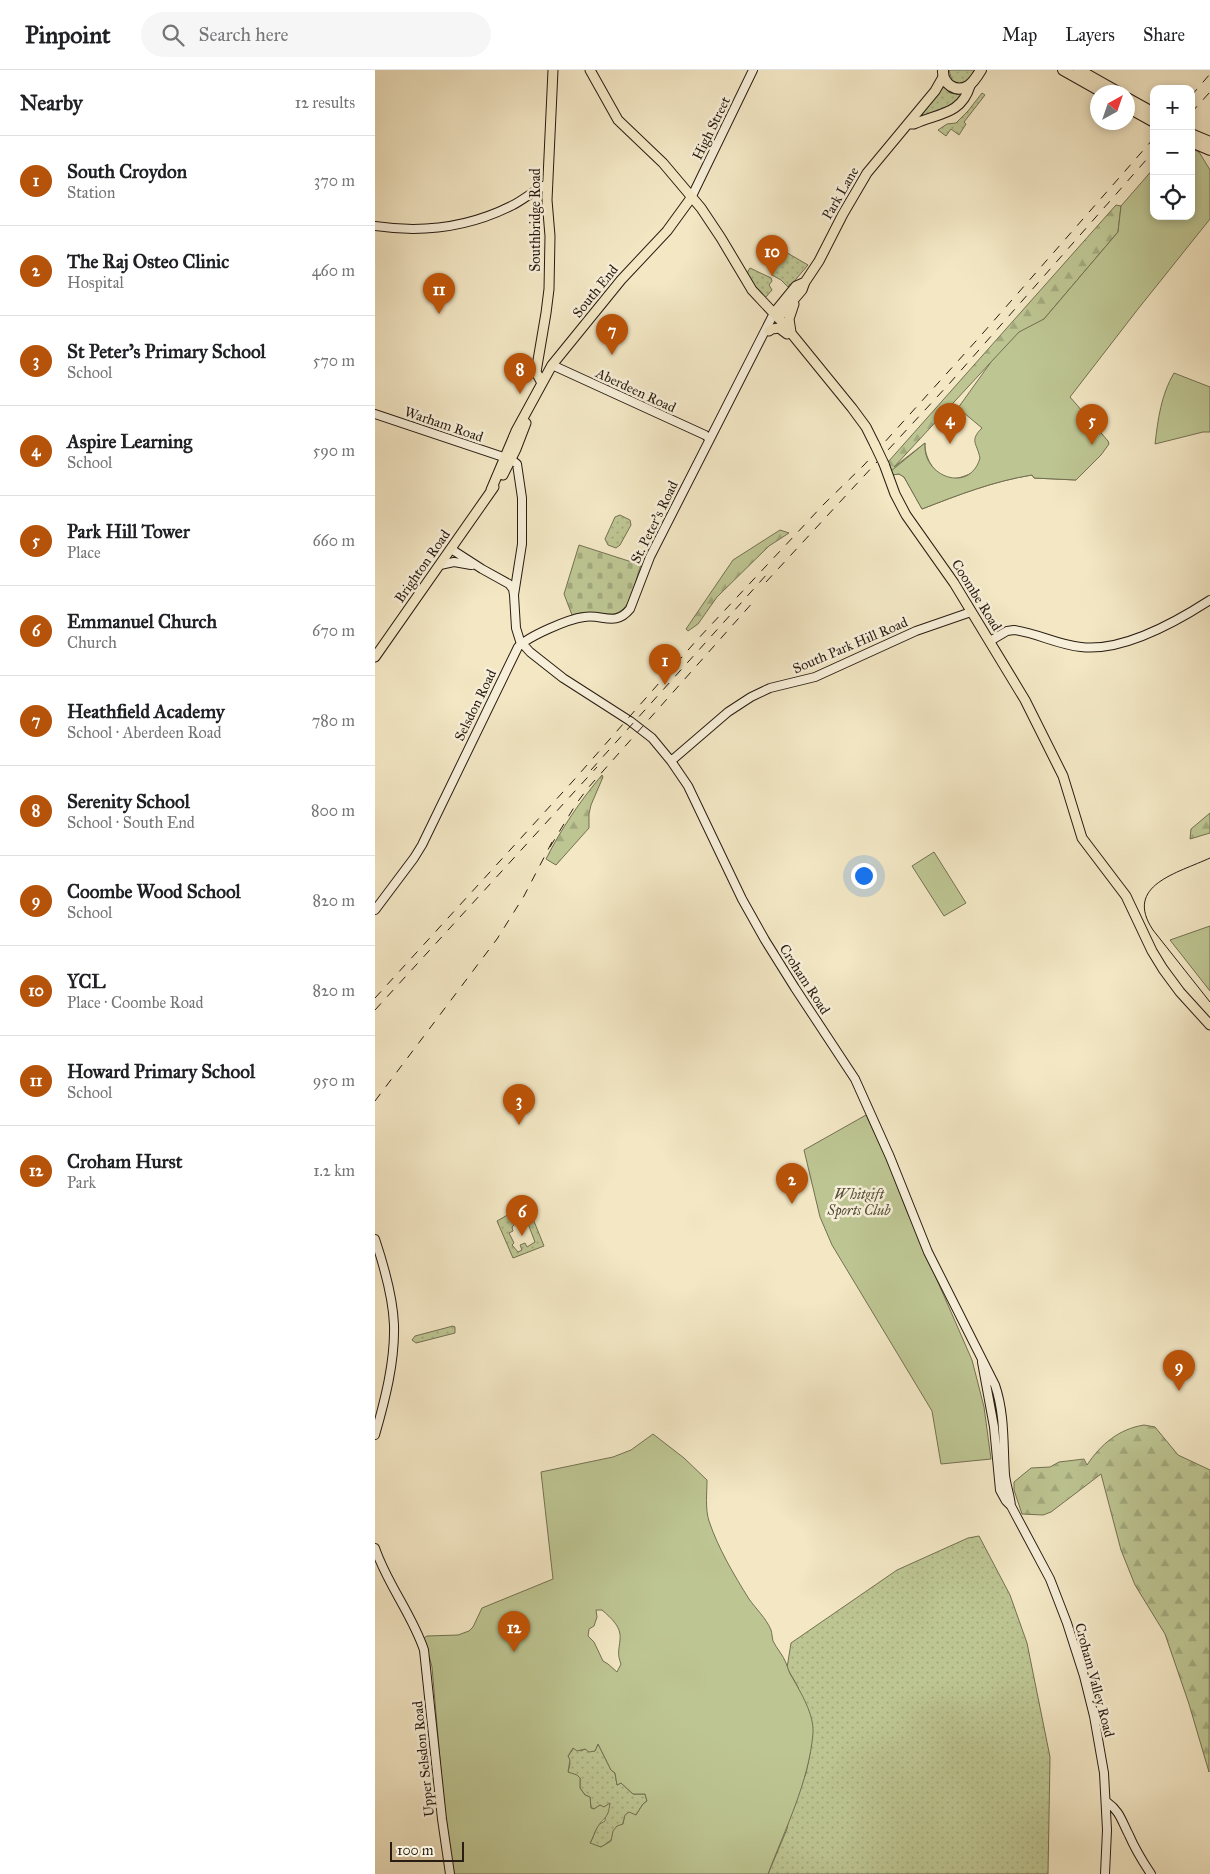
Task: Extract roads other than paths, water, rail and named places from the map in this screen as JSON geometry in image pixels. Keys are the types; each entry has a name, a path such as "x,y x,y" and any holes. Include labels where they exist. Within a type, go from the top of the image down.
{"highway":[{"path":"942,73 947,84 959,89 970,86 981,70"},
{"path":"1063,70 1090,86"},
{"path":"1079,70 1106,85"},
{"path":"1135,102 1150,111"},
{"path":"1135,111 1150,120"},
{"path":"1195,136 1210,142"},
{"path":"1195,144 1210,150"}],"main road":[{"name":"Southbridge Road","path":"544,380 537,375 549,280 550,236 547,200 553,70"},
{"name":"Coombe Road","path":"590,70 618,120 663,163 703,211 751,290 776,316 856,413 875,445 906,515 933,553 1017,686 1068,788 1082,838 1126,896 1152,951 1163,969 1210,1025"},
{"name":"High Street","path":"691,198 753,70"},
{"name":"Park Lane","path":"776,316 802,290 867,173 935,91 942,73"},
{"path":"909,124 914,124 953,110 963,100 970,86"},
{"path":"375,226 404,229 428,228 470,222 513,205 548,184"},
{"name":"South End","path":"508,460 523,433 529,409 552,365 621,280 667,231 691,198"},
{"name":"Park Lane","path":"776,316 796,286 805,282"},
{"path":"793,338 789,322 797,297"},
{"name":"St. Peter's Road","path":"522,643 578,618 589,616 615,619 629,610 650,557 759,344 769,331 776,316"},
{"name":"St. Peter's Road","path":"759,344 762,334 776,316"},
{"path":"769,331 779,328 793,338"},
{"name":"Aberdeen Road","path":"552,365 710,439"},
{"name":"Warham Road","path":"375,414 508,460"},
{"path":"508,460 515,462 518,467 522,491 522,544 514,595"},
{"name":"Brighton Road","path":"375,657 502,476 508,460"},
{"path":"451,549 511,586"},
{"path":"440,565 456,562 480,568"},
{"path":"519,566 511,586 514,595 517,628 522,643"},
{"path":"990,641 1007,631 1014,630 1081,647 1111,646 1163,626 1210,600"},
{"name":"South Park Hill Road","path":"671,761 728,712 751,697 770,688 815,677 916,631 971,612"},
{"name":"Croham Road","path":"522,643 563,678 630,721 648,735 671,761 692,793 765,940 804,1003 855,1079 890,1157 928,1252 995,1385"},
{"name":"Selsdon Road","path":"375,910 415,858 515,651 522,643"},
{"path":"375,1238 389,1289 394,1327 387,1391 375,1435"},
{"name":"Croham Valley Road","path":"982,1360 993,1427 1000,1490 1005,1501 1011,1506"},
{"name":"Croham Valley Road","path":"995,1385 1000,1399 1005,1477 1011,1506 1050,1579 1067,1623 1084,1676 1094,1716 1107,1802 1105,1874"},
{"name":"Upper Selsdon Road","path":"375,1548 384,1571 421,1641 427,1668 442,1819 450,1874"},
{"path":"1107,1802 1120,1814 1129,1835 1151,1874"}],"tram line":[{"path":"1210,858 1158,883 1149,891 1145,902 1146,915 1153,930 1210,1002"}],"railway":[{"path":"1195,91 1210,74"},
{"path":"1195,109 1210,92"},
{"path":"375,998 573,781 696,641 824,504 864,465 976,341 1150,143"},
{"path":"766,582 949,384 1150,156"},
{"path":"591,770 768,573"},
{"path":"550,847 588,788 754,601"},
{"path":"375,1010 597,767"},
{"path":"375,1101 497,939 524,896 552,842"}],"place":[{"name":"YCL","path":"772,276"},
{"name":"Howard Primary School","path":"439,314"},
{"name":"Heathfield Academy","path":"612,355"},
{"name":"Serenity School","path":"520,394"},
{"name":"Aspire Learning","path":"950,444"},
{"name":"Park Hill Tower","path":"1092,445"},
{"name":"South Croydon","path":"665,685"},
{"name":"St Peter's Primary School","path":"519,1125"},
{"name":"The Raj Osteo Clinic","path":"792,1204"},
{"name":"Emmanuel Church","path":"522,1236"},
{"name":"Coombe Wood School","path":"1179,1391"},
{"name":"Croham Hurst","path":"514,1652"}],"park label":[{"name":"Whitgift Sports Club","path":"859,1202"}]}
